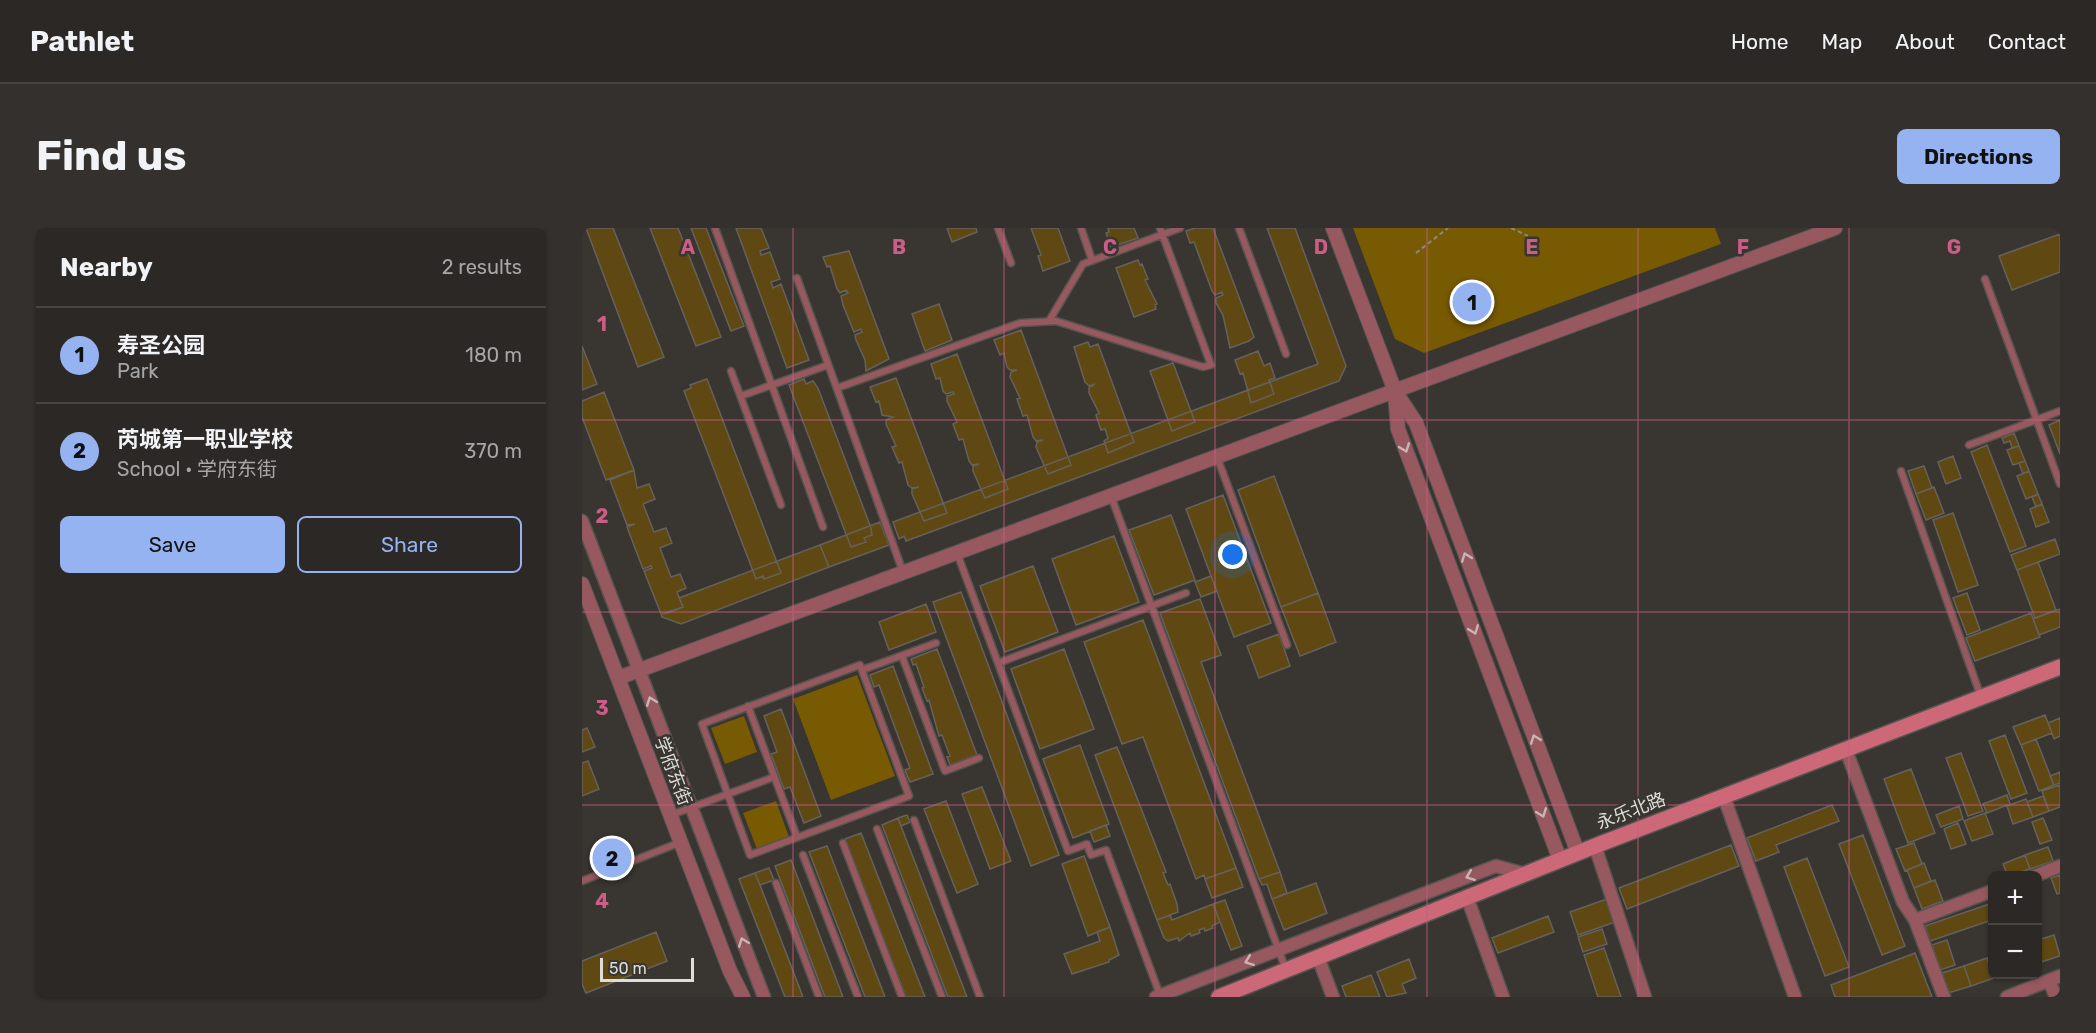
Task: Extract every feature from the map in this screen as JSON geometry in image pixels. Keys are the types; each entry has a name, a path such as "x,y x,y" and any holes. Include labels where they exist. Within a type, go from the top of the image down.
{"main road":[{"name":"永乐北路","path":"1219,997 1595,846 2060,667"}],"street":[{"path":"1333,228 1395,391 1416,423 1578,853"},
{"path":"618,678 1835,228"},
{"path":"1395,391 1398,429 1560,860"},
{"path":"582,520 764,997"},
{"name":"学府东街","path":"582,584 730,971 737,997"},
{"path":"1846,750 1903,902 1916,920 1944,997"},
{"path":"1724,796 1795,997"},
{"path":"1595,846 1646,997"},
{"path":"1158,996 1496,866 1525,874"},
{"path":"2042,874 2060,866"},
{"path":"1916,920 1988,893"},
{"path":"1467,897 1503,997"},
{"path":"1318,957 1333,997"},
{"name":"学府东街","path":"730,971 743,997"},
{"path":"2007,997 2054,978 2056,997"}],"lane":[{"path":"715,228 823,527"},
{"path":"998,228 1011,263"},
{"path":"1081,228 1092,260"},
{"path":"1049,321 1083,264 1161,231 1180,228"},
{"path":"1239,228 1286,354"},
{"path":"837,388 1020,323 1049,321 1203,367 1211,365 1161,231"},
{"path":"797,278 903,573"},
{"path":"1985,279 2060,484"},
{"path":"741,396 828,365"},
{"path":"731,371 781,505"},
{"path":"1969,445 2060,411"},
{"path":"1217,457 1287,645"},
{"path":"1900,471 1981,698"},
{"path":"1111,496 1286,970"},
{"path":"957,553 1068,851 1087,844 1091,855 1106,850 1158,996"},
{"path":"998,663 1186,593"},
{"path":"862,670 936,643"},
{"path":"902,656 945,771 979,758"},
{"path":"860,665 909,796 750,855 702,724 748,706 860,665"},
{"path":"748,706 797,837"},
{"path":"670,815 774,777"},
{"path":"914,820 980,997"},
{"path":"878,829 942,997"},
{"path":"582,881 681,842"},
{"path":"843,843 902,997"},
{"path":"803,855 858,997"},
{"path":"776,884 819,997"}],"path":[{"path":"1416,253 1448,228"},
{"path":"1510,228 1528,236"}],"shaded area":[{"path":"1353,228 1715,228 1721,244 1424,353 1395,339"},
{"path":"857,675 895,776 831,800 793,699"},
{"path":"744,716 757,752 725,764 711,728"},
{"path":"776,801 789,837 757,849 743,813"}],"building":[{"path":"586,228 613,228 664,357 638,367"},
{"path":"650,228 678,228 721,337 696,346"},
{"path":"691,228 706,228 744,326 731,331"},
{"path":"736,228 761,228 769,248 760,251 761,255 770,252 780,279 771,282 773,288 781,284 809,360 787,368"},
{"path":"947,228 976,228 977,232 952,242"},
{"path":"1031,228 1058,228 1070,261 1043,271 1038,256 1041,255"},
{"path":"1108,228 1134,228 1138,238 1111,247 1106,233 1109,232"},
{"path":"1195,228 1213,228 1254,337 1249,341 1230,348 1223,315 1216,303 1216,298 1223,295 1222,292 1215,295 1212,291 1194,242 1190,243 1186,231"},
{"path":"1267,228 1295,228 1346,366 1339,381 906,541 904,536 899,539 893,522 1318,364"},
{"path":"2060,234 2060,272 2012,290 1999,256"},
{"path":"849,251 889,359 866,371 865,360 855,335 862,332 861,329 854,332 843,305 841,296 848,293 846,290 840,293 837,289 830,266 827,267 823,257"},
{"path":"1138,260 1140,265 1142,264 1148,279 1145,280 1157,304 1156,309 1134,317 1116,268"},
{"path":"939,304 952,340 925,351 912,314"},
{"path":"1021,330 1071,465 1048,474 1036,447 1037,442 1043,440 1036,441 1033,437 1027,415 1023,416 1017,399 1020,398 1010,377 1011,372 1017,370 1010,370 1007,367 1004,353 1000,355 994,340"},
{"path":"1088,342 1090,347 1098,344 1134,442 1108,453 1104,441 1108,438 1105,429 1101,430 1096,415 1099,413 1089,393 1089,388 1095,384 1089,386 1085,382 1074,347"},
{"path":"582,346 597,384 582,390"},
{"path":"1258,351 1264,366 1270,363 1275,378 1269,380 1274,394 1251,403 1243,373 1240,374 1235,360"},
{"path":"957,354 1008,489 985,498 973,471 973,466 979,464 972,465 969,461 963,439 959,440 953,424 957,422 947,396 954,394 953,392 946,394 943,391 940,378 936,379 931,364"},
{"path":"1173,363 1195,422 1172,431 1150,371"},
{"path":"896,378 947,513 924,521 912,494 912,489 919,487 912,488 908,485 902,462 899,463 892,447 896,446 886,420 893,417 882,415 879,401 876,402 870,387"},
{"path":"707,379 781,573 764,579 763,576 756,579 684,391 691,388 690,385"},
{"path":"804,379 806,384 813,381 818,388 871,528 872,535 864,538 866,542 851,547 789,385"},
{"path":"604,392 634,470 606,480 582,417 582,401"},
{"path":"2060,420 2060,454 2049,425"},
{"path":"2014,433 2019,446 2012,448 2010,441 2004,443 2002,438"},
{"path":"1987,445 2026,546 2010,552 1971,452"},
{"path":"2019,446 2025,461 2013,465 2007,450"},
{"path":"1953,456 1961,478 1946,484 1938,462"},
{"path":"2025,461 2029,471 2023,474 2019,463"},
{"path":"1924,466 1932,488 1916,494 1908,471"},
{"path":"634,470 637,488 649,484 655,499 643,504 654,532 666,528 672,543 660,548 671,577 680,574 686,588 677,592 683,607 668,613 661,614 644,571 652,568 651,566 643,569 627,527 635,524 627,525 610,480"},
{"path":"2029,471 2038,494 2026,499 2017,476"},
{"path":"1274,476 1318,593 1281,607 1238,490"},
{"path":"1934,487 1944,513 1926,520 1916,494"},
{"path":"2038,494 2042,504 2036,507 2032,497"},
{"path":"1223,495 1271,623 1234,637 1186,509"},
{"path":"2042,504 2049,522 2036,527 2030,509"},
{"path":"1953,513 1978,585 1958,592 1933,520"},
{"path":"1171,515 1195,580 1154,595 1129,530"},
{"path":"880,522 889,545 829,567 820,545"},
{"path":"1114,536 1139,602 1076,625 1052,559"},
{"path":"2055,539 2060,554 2017,570 2011,555"},
{"path":"820,545 829,567 681,624 662,617 661,614 683,607 679,598"},
{"path":"2038,562 2056,610 2035,618 2017,570"},
{"path":"1033,566 1058,632 1005,652 980,586"},
{"path":"1211,576 1217,591 1201,597 1195,582"},
{"path":"961,592 1059,855 1031,866 933,602"},
{"path":"1318,593 1336,642 1300,656 1281,607"},
{"path":"1967,593 1980,630 1967,635 1953,598"},
{"path":"1200,599 1221,655 1201,662 1280,872 1259,879 1160,613"},
{"path":"926,604 936,632 889,650 879,622"},
{"path":"2060,609 2060,627 2039,635 2033,619"},
{"path":"2031,613 2040,637 1975,661 1966,638"},
{"path":"1143,620 1236,868 1205,879 1204,875 1196,879 1143,737 1122,744 1084,642"},
{"path":"1279,634 1290,666 1259,678 1247,646"},
{"path":"937,649 977,755 950,765 947,757 950,756 942,735 939,736 916,664 913,665 911,659"},
{"path":"1064,649 1094,729 1040,749 1011,669"},
{"path":"893,666 933,774 910,782 905,770 910,768 879,685 874,687 870,675"},
{"path":"781,709 821,816 804,823 790,787 784,789 771,754 777,752 764,716"},
{"path":"2045,715 2052,733 2021,745 2013,727"},
{"path":"2060,718 2060,736 2054,739 2048,723"},
{"path":"587,728 595,747 582,752 582,730"},
{"path":"2005,735 2027,793 2011,799 1989,741"},
{"path":"2036,739 2054,785 2039,791 2021,745"},
{"path":"1080,745 1109,824 1073,838 1043,759"},
{"path":"1117,747 1166,872 1163,873 1168,885 1170,884 1177,904 1178,912 1157,920 1095,755"},
{"path":"1961,753 1983,811 1968,816 1946,758"},
{"path":"588,761 599,789 582,796 582,763"},
{"path":"1911,769 1935,833 1908,843 1884,779"},
{"path":"2060,772 2060,783 2054,785 2050,776"},
{"path":"2060,785 2060,807 2049,811 2042,791"},
{"path":"982,787 1011,861 990,869 962,794"},
{"path":"2007,795 2010,804 1987,813 1983,804"},
{"path":"2043,796 2049,811 2033,817 2027,802"},
{"path":"2026,799 2033,817 2013,824 2007,806"},
{"path":"946,801 978,884 957,893 924,809"},
{"path":"1832,805 1839,821 1776,845 1779,852 1756,861 1747,838"},
{"path":"1959,806 1963,819 1941,827 1936,815"},
{"path":"1985,813 1993,834 1972,841 1964,821"},
{"path":"907,815 910,822 901,826 898,818"},
{"path":"898,818 967,997 948,997 882,825"},
{"path":"2043,818 2052,840 2040,844 2032,822"},
{"path":"1958,823 1966,844 1951,849 1944,829"},
{"path":"1106,825 1110,836 1094,842 1090,831"},
{"path":"861,833 925,997 906,997 845,839"},
{"path":"1863,835 1905,946 1882,955 1839,844"},
{"path":"1914,843 1922,864 1905,871 1896,849"},
{"path":"1731,845 1739,866 1627,909 1619,888"},
{"path":"827,846 885,997 865,997 809,852"},
{"path":"2048,847 2053,861 2030,869 2025,855"},
{"path":"2025,855 2030,869 2006,871 2003,864"},
{"path":"1084,856 1110,927 1088,936 1062,864"},
{"path":"1807,858 1849,967 1825,976 1784,867"},
{"path":"791,860 843,997 825,997 775,866"},
{"path":"1924,863 1931,881 1914,888 1907,870"},
{"path":"769,868 774,880 760,885 755,873"},
{"path":"1236,868 1243,887 1212,898 1205,879"},
{"path":"1280,872 1287,893 1272,899 1267,884 1262,885 1259,879"},
{"path":"755,873 803,997 785,997 739,879"},
{"path":"2060,875 2060,893 2057,894 2051,878"},
{"path":"1935,880 1943,901 1922,909 1914,888"},
{"path":"1316,883 1327,913 1284,930 1272,899"},
{"path":"1607,899 1615,922 1578,935 1570,912"},
{"path":"1225,900 1242,946 1231,950 1213,904"},
{"path":"1213,904 1220,922 1212,926 1213,928 1205,931 1204,928 1199,930 1200,933 1191,936 1190,933 1179,941 1178,938 1168,941 1164,938 1157,920 1170,915 1172,920"},
{"path":"1988,904 1988,921 1930,941 1925,926"},
{"path":"1548,916 1554,932 1498,953 1492,938"},
{"path":"1110,927 1119,955 1109,962 1072,974 1064,954 1100,941 1097,932"},
{"path":"1602,929 1607,944 1583,952 1578,937"},
{"path":"656,932 667,961 586,993 582,984 582,961"},
{"path":"2054,935 2060,956 2042,962 2042,939"},
{"path":"1947,940 1955,965 1940,970 1932,945"},
{"path":"1604,948 1621,997 1598,997 1584,955"},
{"path":"1915,953 1932,997 1835,997 1831,985"},
{"path":"1987,958 1988,979 1991,979 1971,986 1964,966"},
{"path":"1409,959 1416,978 1402,984 1406,993 1387,997 1377,972"},
{"path":"1964,966 1971,986 1948,993 1942,973"},
{"path":"1371,975 1380,997 1346,997 1342,986"}],"place":[{"name":"寿圣公园","path":"1472,302"},
{"name":"芮城第一职业学校","path":"612,858"}]}
